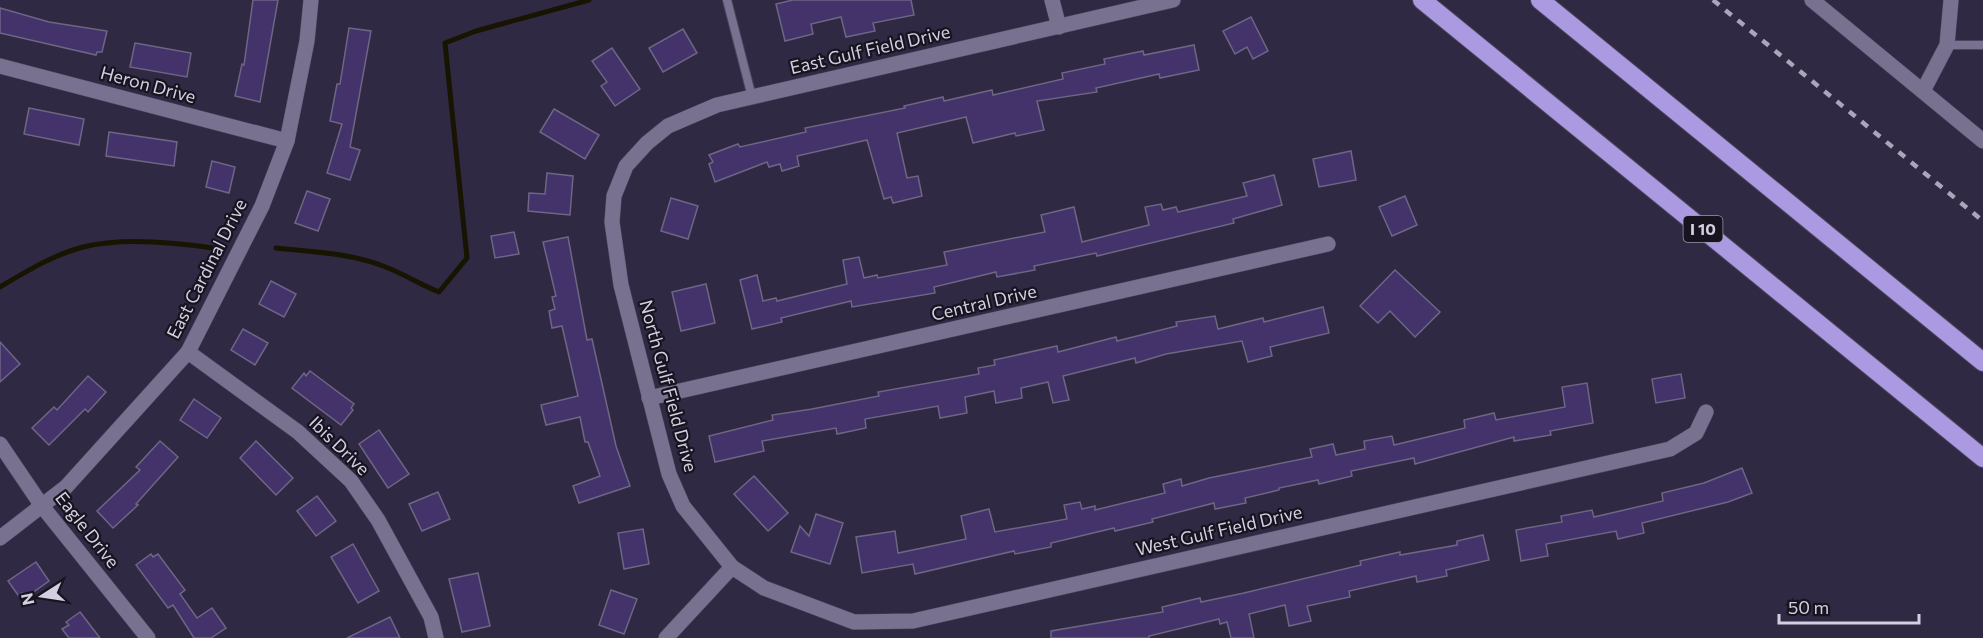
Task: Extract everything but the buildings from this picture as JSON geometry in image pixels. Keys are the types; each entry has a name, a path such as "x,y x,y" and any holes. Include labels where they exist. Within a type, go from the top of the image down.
{"highway":[{"name":"I 10","path":"1422,0 1983,458"},
{"path":"1540,0 1983,362"}],"street":[{"name":"East Cardinal Drive","path":"0,538 66,487 188,352 262,206 287,141 307,41 311,0"},
{"path":"1052,0 1059,27"},
{"name":"East Gulf Field Drive","path":"614,196 626,166 647,143 669,126 717,105 1173,0"},
{"path":"1812,0 1983,141"},
{"path":"1923,91 1947,45 1952,0"},
{"name":"Heron Drive","path":"0,66 287,141"},
{"name":"North Gulf Field Drive","path":"614,196 612,222 621,285 669,474 683,506 732,567"},
{"name":"Central Drive","path":"649,398 1328,243"},
{"name":"Ibis Drive","path":"188,352 298,432 351,482 378,520 431,617 436,638"},
{"name":"West Gulf Field Drive","path":"732,567 783,597 854,622 913,621 1670,449 1696,433 1706,412"},
{"name":"Eagle Drive","path":"0,444 42,506 148,638"},
{"path":"666,638 732,567"}],"lane":[{"path":"727,0 752,97"},
{"path":"1947,45 1983,45"}],"waterway":[{"path":"276,248 357,258 390,269 439,292 467,258 445,43 476,31 589,0"},
{"path":"0,287 51,259 72,250 98,244 148,241 213,248"}],"railway":[{"path":"1713,0 1983,221"}]}
